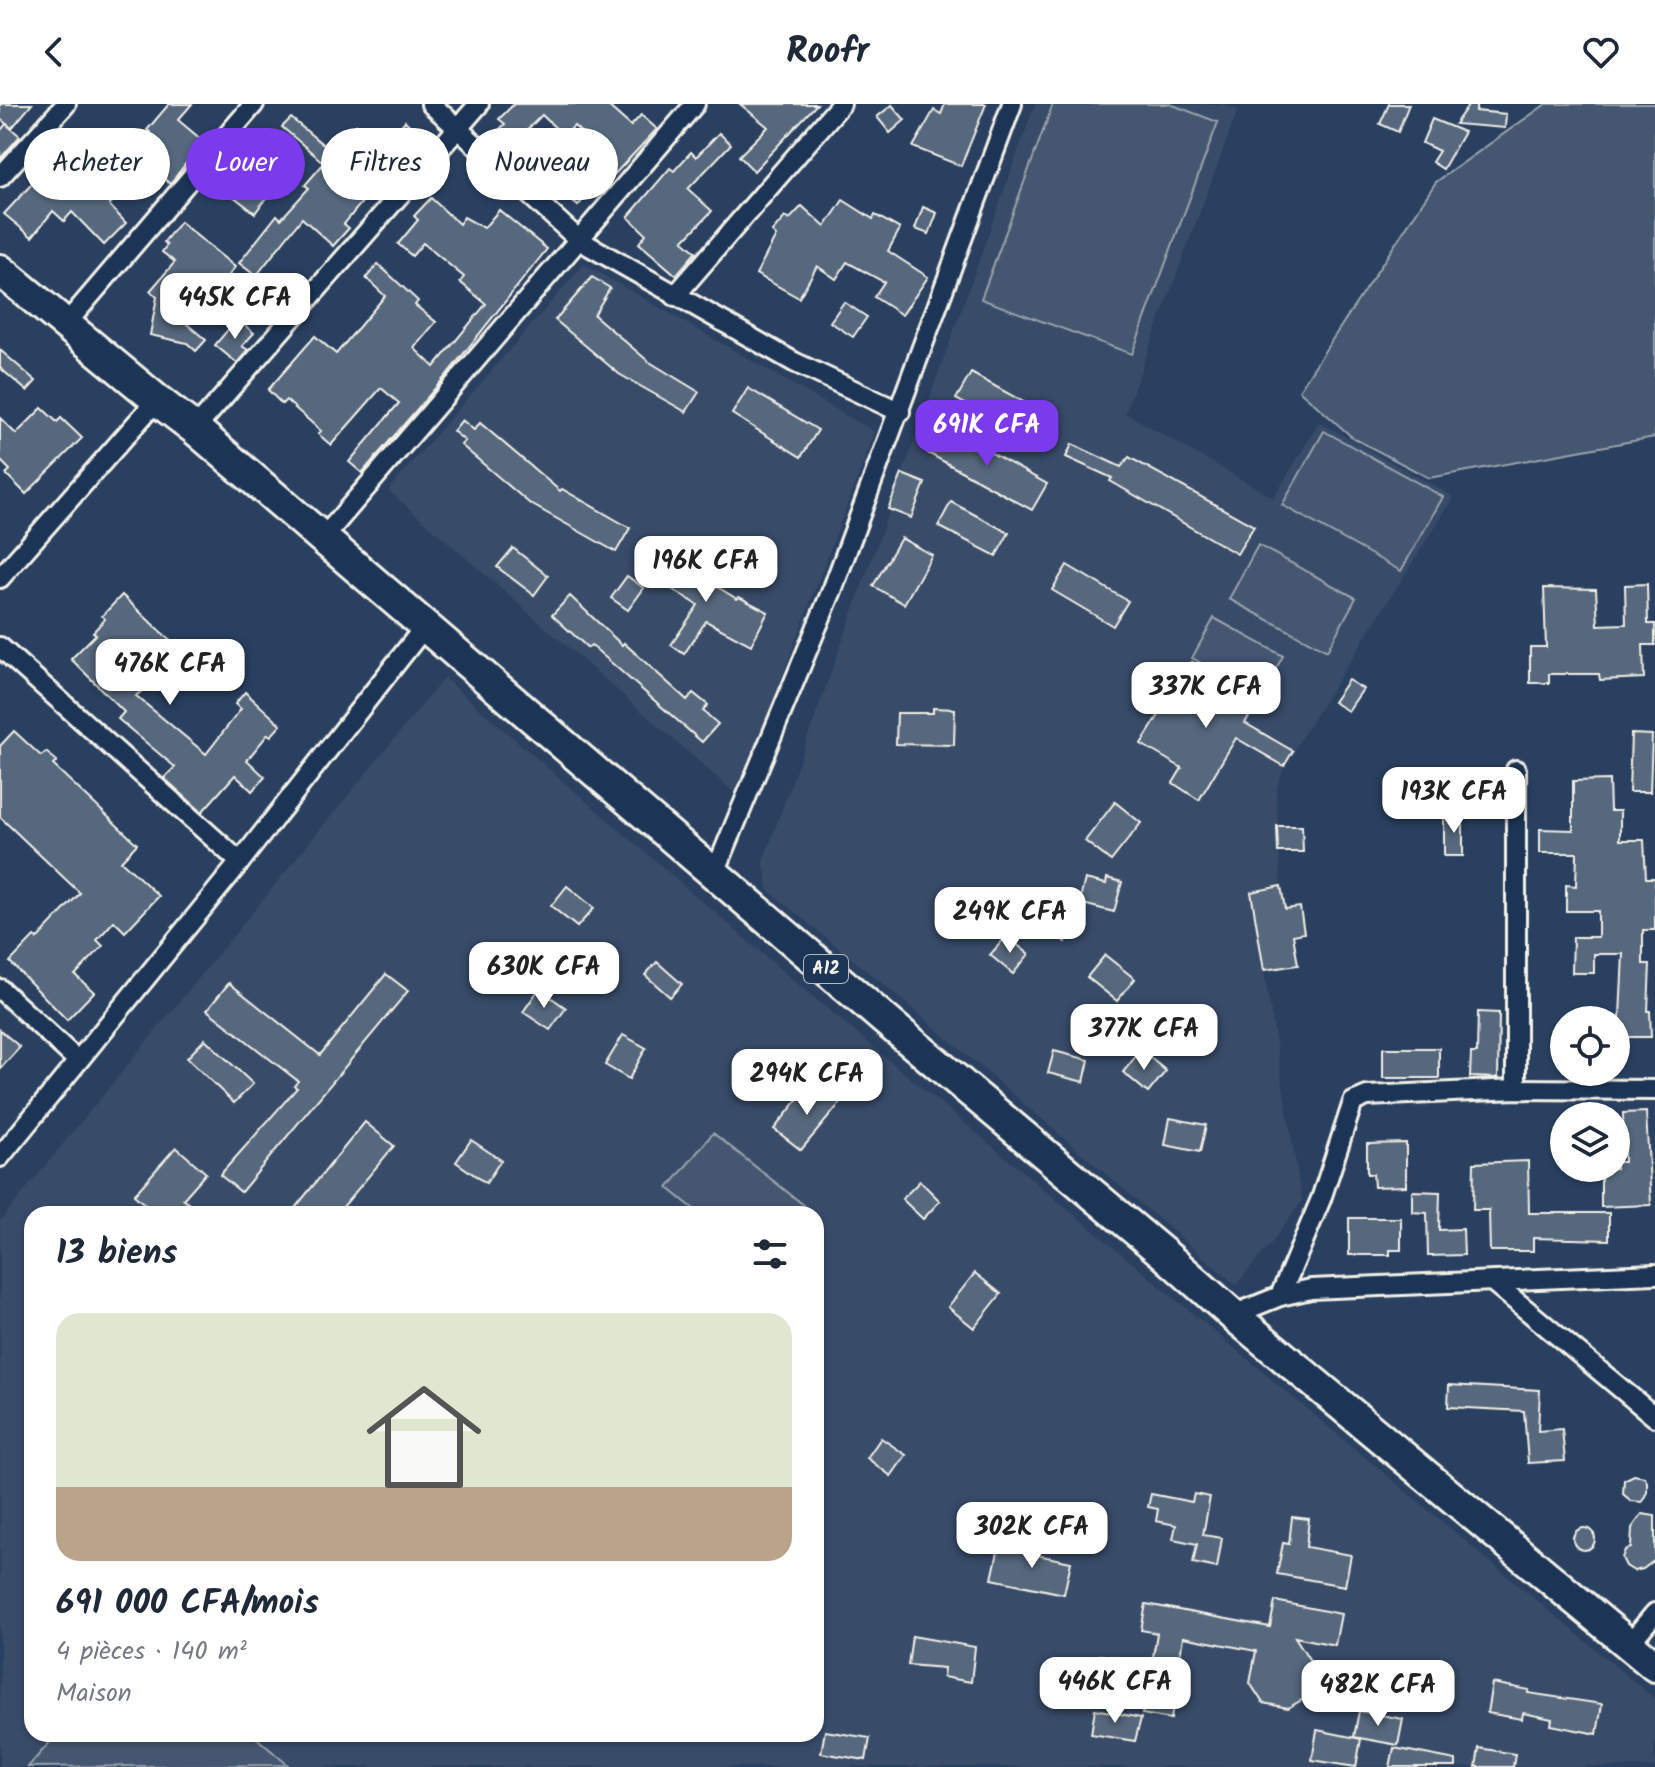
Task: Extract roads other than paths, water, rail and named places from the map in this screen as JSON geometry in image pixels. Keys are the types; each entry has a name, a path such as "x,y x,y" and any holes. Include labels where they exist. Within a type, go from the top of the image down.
{"main road":[{"name":"A12","path":"0,270 195,429 1233,1315 1655,1666"}],"street":[{"path":"0,177 66,104"},
{"path":"66,324 254,104"},
{"path":"431,104 579,240 794,362 900,412"},
{"path":"195,429 479,104"},
{"path":"323,538 695,104"},
{"path":"675,296 841,104"},
{"path":"714,875 833,588 1012,104"},
{"path":"0,578 157,400"},
{"path":"0,1157 240,862 426,625"},
{"path":"0,647 240,862"},
{"path":"1516,770 1516,1089"},
{"path":"0,989 78,1061"},
{"path":"1280,1296 1321,1199 1353,1102 1367,1096 1516,1089 1655,1090"},
{"path":"1233,1315 1280,1296 1311,1289 1655,1274"},
{"path":"1493,1282 1655,1417"},
{"path":"1628,1645 1655,1613"}]}
